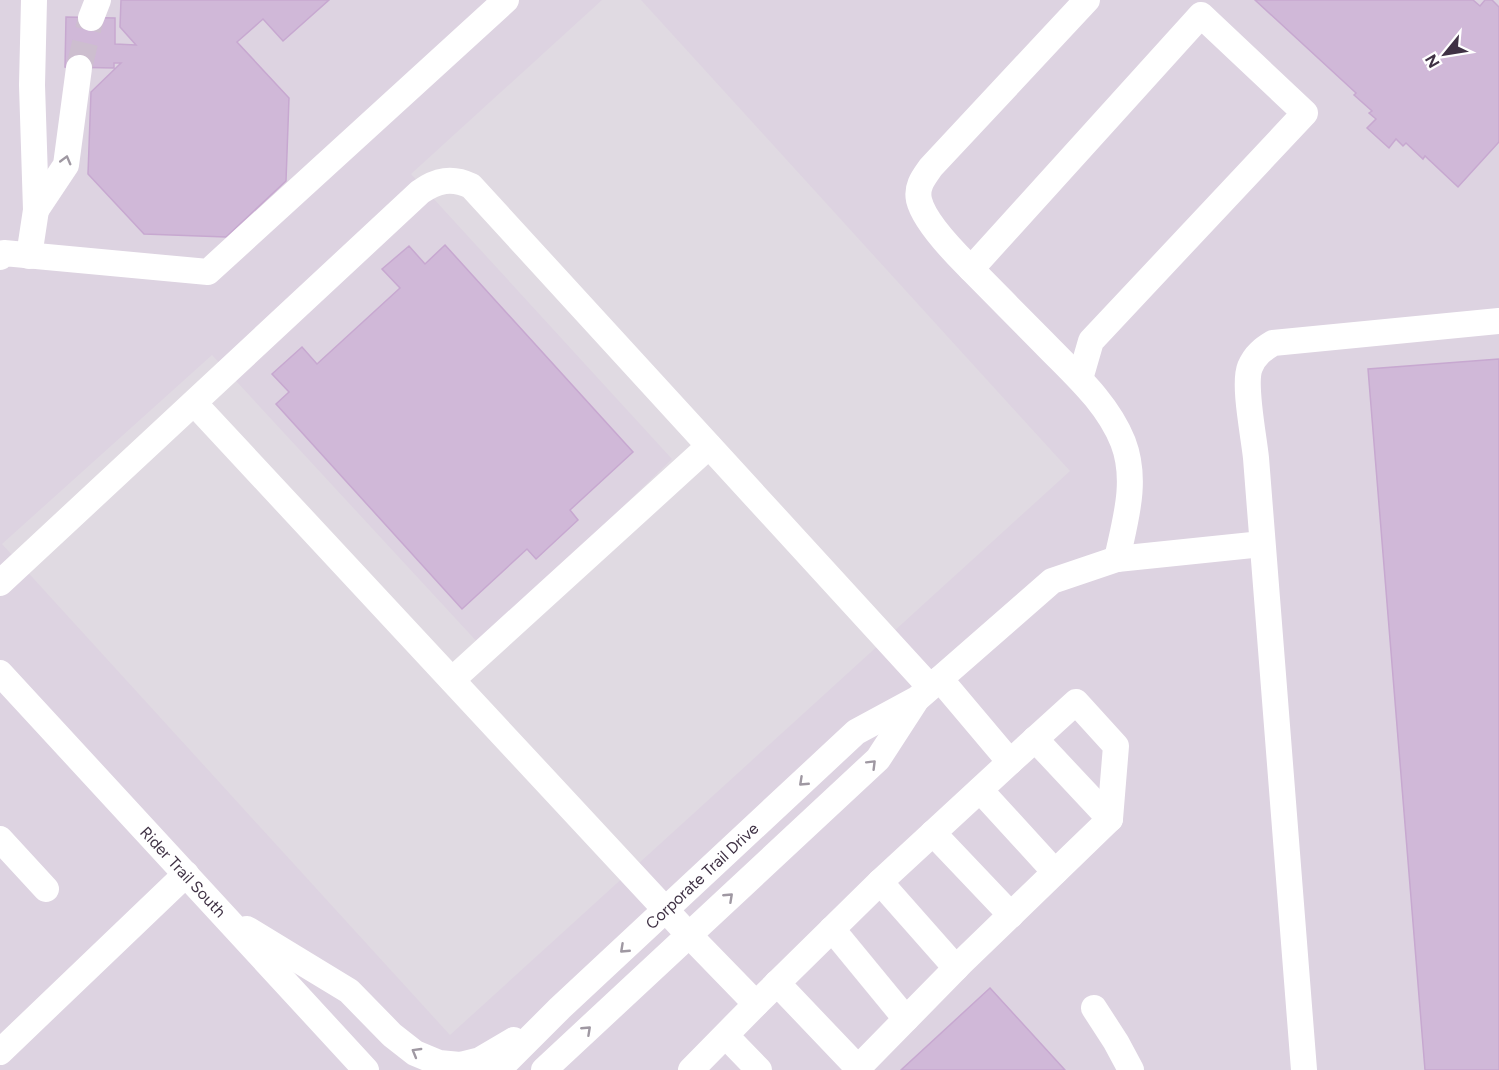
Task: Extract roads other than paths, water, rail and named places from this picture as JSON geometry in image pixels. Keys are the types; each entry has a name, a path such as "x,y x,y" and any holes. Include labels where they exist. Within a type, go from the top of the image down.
{"street":[{"path":"29,256 36,210 32,85 34,0"},
{"path":"0,257 4,253 208,272 506,0"},
{"path":"1087,0 932,167 919,185 919,200 930,221 951,248 1080,379 1109,412 1124,444 1131,478 1128,507 1117,559"},
{"path":"971,269 1201,15 1305,113 1091,341 1080,379"},
{"path":"36,210 66,165 78,76"},
{"path":"0,583 420,192 440,181 452,180 471,186 929,688 1010,762"},
{"path":"1304,1070 1248,381 1250,368 1259,351 1273,343 1499,321"},
{"path":"194,403 756,1004"},
{"path":"452,680 709,446"},
{"name":"Corporate Trail Drive","path":"498,1070 560,1008 856,732 929,688 1053,581 1117,559 1262,544"},
{"name":"Corporate Trail Drive","path":"548,1068 878,759 929,688"},
{"name":"Rider Trail South","path":"5,689 186,874 366,1070"},
{"path":"692,1070 777,983 880,882 1076,702 1116,746 1110,819 956,968 857,1069 777,983"},
{"path":"1035,739 1110,819"},
{"path":"980,790 1055,872"},
{"path":"933,833 1011,915"},
{"path":"0,839 46,889"},
{"path":"0,1052 186,874"},
{"path":"880,882 956,968"},
{"path":"221,913 349,991 392,1035 415,1053 439,1063 460,1065 480,1060 510,1043 534,1023 560,1008"},
{"path":"832,929 906,1019"},
{"path":"1094,1008 1131,1070"},
{"path":"726,1036 759,1070"}],"tunnel":[{"path":"79,68 91,18"}]}
